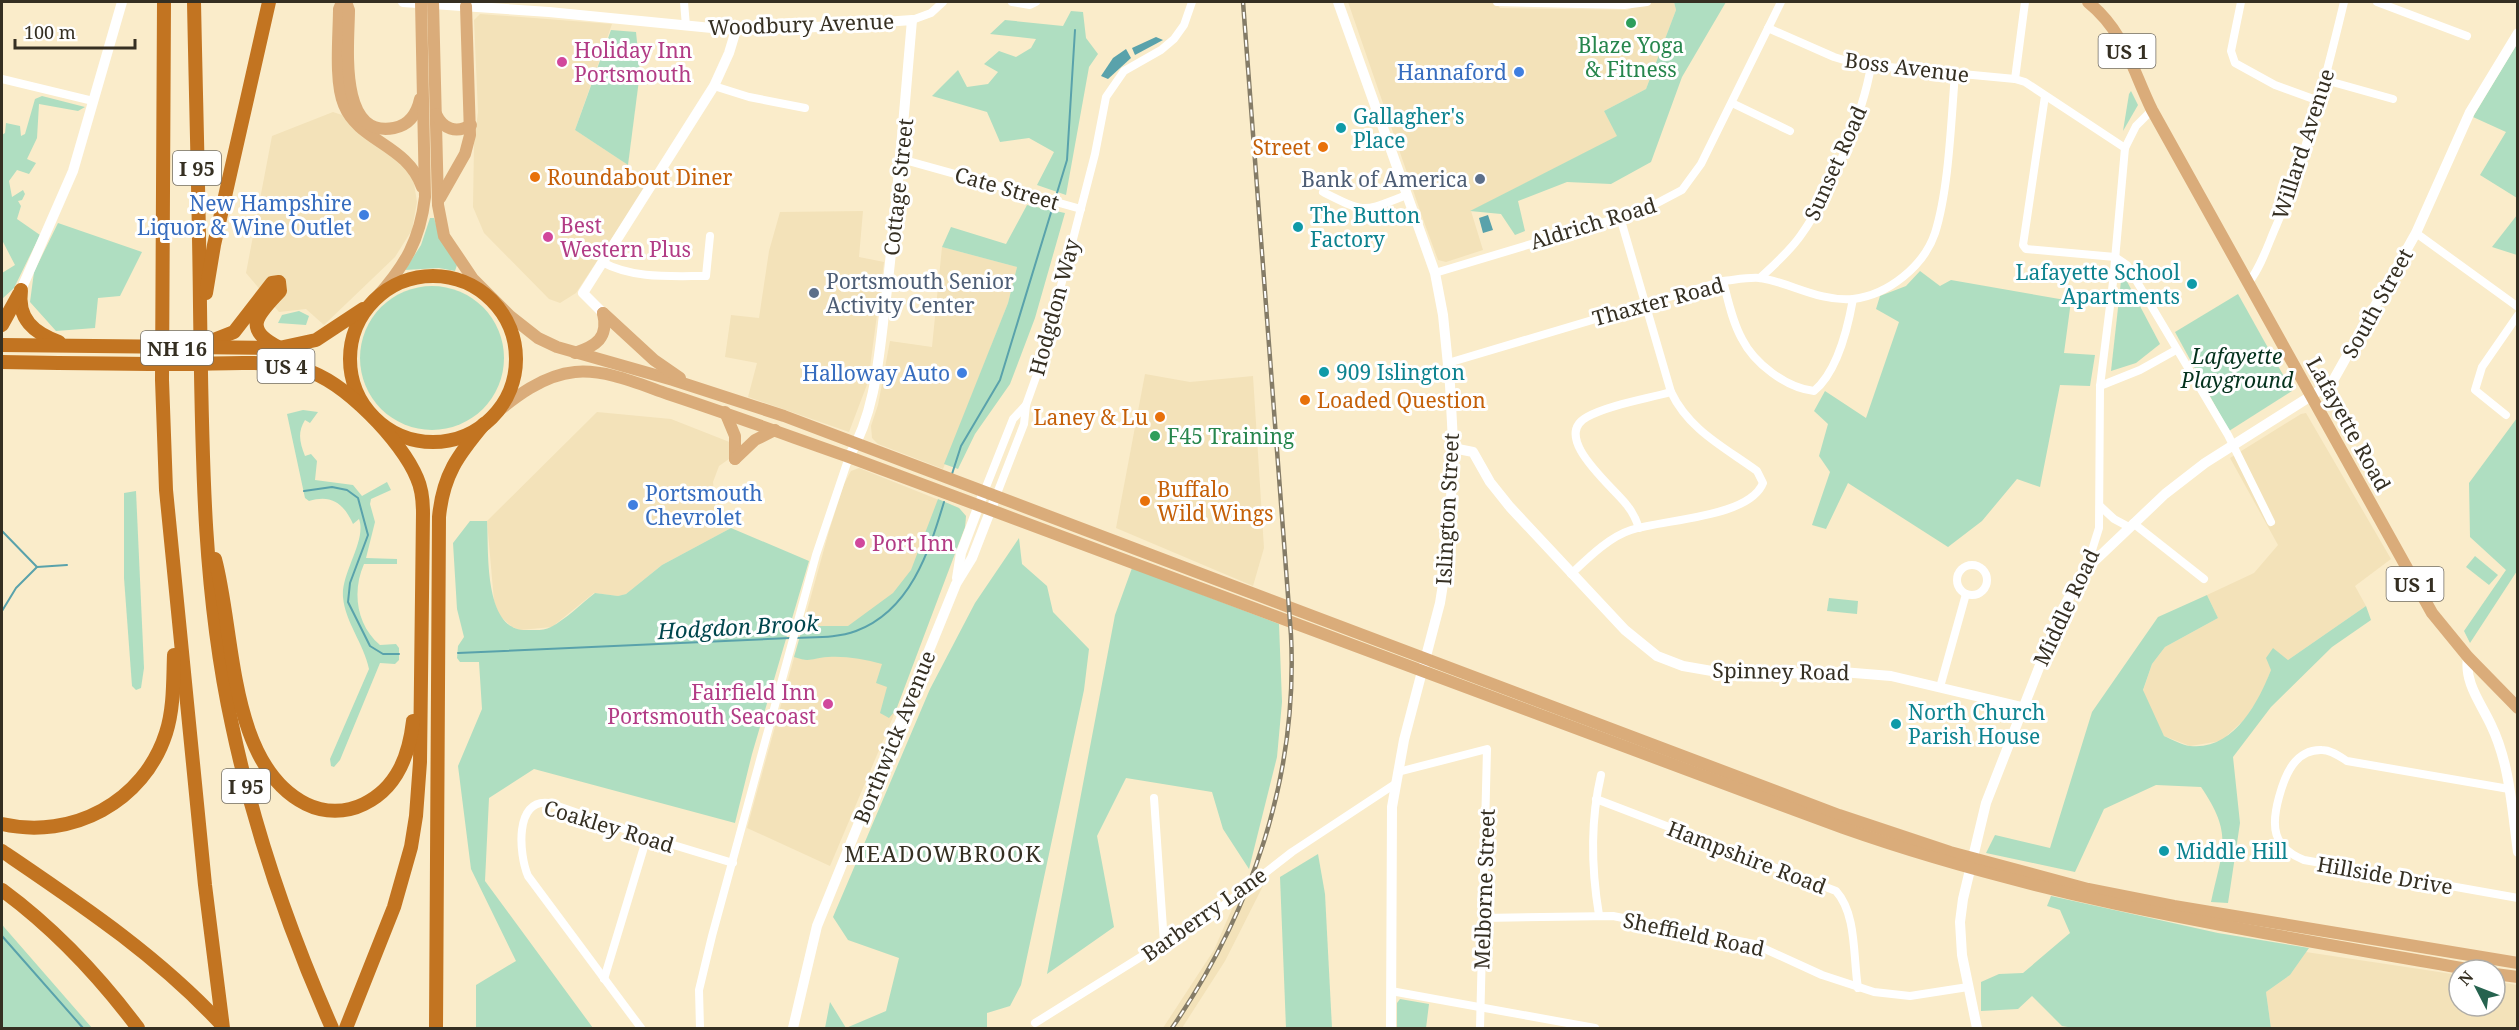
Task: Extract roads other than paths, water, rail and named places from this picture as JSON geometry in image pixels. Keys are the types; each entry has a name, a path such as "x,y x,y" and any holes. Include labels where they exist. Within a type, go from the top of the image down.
{"highway":[{"name":"I 95","path":"164,2 162,380 166,490 176,605 219,999 225,1029"},
{"name":"I 95","path":"195,2 201,379 207,531 221,667 252,808 296,942 332,1029"},
{"path":"200,334 214,245 269,2"},
{"path":"346,1029 394,907 411,847 419,785 421,672 422,493 412,467 358,393 352,375 351,355 359,321 376,298 387,289 404,281 423,277 443,277 472,286 496,305 511,331 516,362 509,392 448,474 443,486 439,516 436,1029"},
{"path":"184,348 228,337 272,283 279,282 279,291 258,316 256,327 261,338 279,348"},
{"path":"2,325 21,290"},
{"path":"21,290 22,314 33,329 51,339 73,346"},
{"name":"NH 16","path":"2,345 279,348 303,345 322,337 376,298"},
{"name":"US 4","path":"2,362 280,365 321,376 374,417"},
{"path":"374,417 396,433 425,441 456,438 488,421"},
{"path":"207,531 220,578 237,681 251,736 274,778 300,800 320,809 351,809 372,800 390,784 401,768 410,744 421,672"},
{"path":"2,824 48,828 83,820 115,803 142,777 156,756 170,721 176,605"},
{"path":"2,851 139,947 184,985 225,1029"},
{"path":"2,890 40,920 83,961 138,1029"}],"main road":[{"path":"423,83 418,109 413,117 402,126 380,128 363,117 350,95 349,10 344,2 339,9 342,103 353,121 410,164 416,172 425,197"},
{"path":"376,298 398,271 422,224 425,197 421,2"},
{"path":"433,2 439,222 447,242 463,266 496,305 538,338 574,353 697,388 857,444 1563,712 1857,821 1940,849 2032,875 2146,901 2517,963"},
{"name":"US 1","path":"2088,2 2107,18 2118,32 2152,110"},
{"path":"438,205 446,183 465,153 471,125 466,6"},
{"name":"Lafayette Road","path":"2152,110 2432,613 2468,657 2517,708"},
{"path":"435,113 442,124 452,130 464,129 471,125"},
{"path":"603,313 654,360 697,388"},
{"path":"574,353 591,348 602,337 605,322 603,313"},
{"path":"488,421 542,381 558,375 580,372 605,374 725,412 849,457 1843,828 1934,859 2027,885 2121,907 2447,965"},
{"path":"725,412 735,436 735,459 755,440 775,430"}],"street":[{"path":"21,290 73,171 122,2"},
{"name":"Woodbury Avenue","path":"405,2 466,6 549,7 686,26 735,30 912,20 931,13 943,2"},
{"path":"684,2 686,26"},
{"path":"1012,2 1030,5 1036,2"},
{"name":"Cate Street","path":"901,159 1081,209 1095,154 1103,105 1109,89 1128,68 1161,50 1174,39 1184,25 1192,2"},
{"name":"Islington Street","path":"1338,2 1435,273 1443,315 1448,363 1452,447 1446,570 1395,784 1392,807 1391,1029"},
{"path":"1497,2 1624,5 1647,2"},
{"name":"Aldrich Road","path":"1435,273 1657,205 1682,190 1701,164 1781,2"},
{"path":"2025,2 2016,79 2125,148"},
{"path":"2241,2 2230,51 2235,63 2275,85 2319,101"},
{"name":"Willard Avenue","path":"2249,282 2259,267 2283,209 2319,101 2344,2"},
{"path":"2377,2 2467,36"},
{"name":"Cottage Street","path":"849,457 857,444 871,403 877,371 901,159 912,20"},
{"name":"Boss Avenue","path":"1768,28 1834,57 1872,66 2016,79"},
{"path":"603,313 583,293 714,86 729,53 735,30"},
{"name":"South Street","path":"2083,572 2178,483 2232,445 2328,385 2339,372 2415,233 2470,112 2517,33"},
{"name":"Sunset Road","path":"1760,278 1796,242 1817,211 1851,133 1872,66"},
{"name":"Thaxter Road","path":"1448,363 1645,302 1723,281 1760,278 1811,294 1853,299 1875,293 1901,278 1926,251 1934,234 1941,207 1955,74"},
{"path":"2,79 93,101"},
{"path":"2325,80 2393,99"},
{"path":"714,86 749,97 805,108"},
{"path":"2045,96 2023,245 2026,249 2115,257 2127,265 2232,445 2271,522"},
{"path":"1732,103 1790,131"},
{"name":"Middle Road","path":"1977,1029 1960,935 1964,894 1977,834 2022,707 2053,627 2083,572 2097,540 2100,506 2098,425 2100,386 2125,148 2136,126 2152,110"},
{"path":"1323,192 1360,209 1372,208 1407,195"},
{"name":"Hodgdon Way","path":"990,494 1024,424 1026,405 1041,363 1081,209"},
{"path":"1571,574 1616,538 1639,528 1703,515 1738,504 1755,496 1764,483 1757,471 1689,423 1671,392 1620,217"},
{"path":"2415,233 2517,307"},
{"path":"602,262 618,270 638,274 706,276 710,236"},
{"path":"1723,281 1741,337 1750,353 1779,377 1803,390 1814,391 1825,378 1848,327 1853,299"},
{"path":"2506,415 2475,390 2482,367 2517,315"},
{"path":"2100,386 2140,370 2176,350"},
{"path":"1639,528 1628,505 1582,454 1575,439 1576,425 1590,415 1671,392"},
{"name":"Hodgdon Way","path":"990,494 1013,419 1026,405"},
{"name":"Spinney Road","path":"1452,447 1473,452 1497,493 1571,574 1638,642 1657,656 1683,666 1735,675 1866,673 1940,687 2022,707"},
{"path":"700,1029 699,990 797,623 849,457"},
{"name":"Borthwick Avenue","path":"956,584 961,553 979,507 990,494"},
{"name":"Borthwick Avenue","path":"793,1029 817,926 956,584 972,558 992,512 990,494"},
{"path":"2100,506 2114,519 2131,525 2205,579"},
{"path":"1940,687 1966,594"},
{"path":"2468,657 2467,677 2499,744 2509,789 2517,852"},
{"name":"Melborne Street","path":"1398,772 1487,749 1480,1029"},
{"name":"Hillside Drive","path":"2509,789 2347,760 2327,750 2314,750 2301,756 2286,773 2273,825 2281,845 2304,860 2517,898"},
{"path":"1599,915 1592,852 1596,799 1601,775"},
{"name":"Barberry Lane","path":"1035,1023 1224,905 1292,852 1395,784"},
{"path":"1154,798 1164,943"},
{"name":"Hampshire Road","path":"1596,799 1836,891 1844,900 1851,919 1858,988"},
{"path":"1371,800 1383,801 1392,807"},
{"name":"Coakley Road","path":"641,1029 528,876 523,861 526,812 532,805 540,802 549,803 647,837 733,863"},
{"path":"604,979 647,837"},
{"name":"Sheffield Road","path":"1483,918 1599,915 1754,944 1822,975 1858,988 1910,996 1968,987"},
{"path":"1391,991 1596,1029"}],"water":[{"path":"1156,37 1163,40 1135,55 1132,48"},
{"path":"1126,49 1131,58 1108,79 1101,76 1113,58"},
{"path":"1488,215 1493,230 1483,233 1479,218"}],"waterway":[{"name":"Hodgdon Brook","path":"952,474 961,446 1000,380 1067,160 1075,30"},
{"name":"Hodgdon Brook","path":"304,491 332,487 347,490 358,498 368,535 350,583 348,602 370,646 383,654 399,654"},
{"name":"Hodgdon Brook","path":"796,638 826,637 856,631 875,622 890,609 904,595 915,578 932,540 944,502"},
{"name":"Hodgdon Brook","path":"2,531 37,567 67,565"},
{"path":"2,611 16,588 37,567"},
{"name":"Hodgdon Brook","path":"458,653 790,638"},
{"path":"2,936 83,1028"}],"railway":[{"path":"1172,1028 1200,983 1247,890 1278,791 1287,740 1291,688 1291,635 1243,2"}],"place":[{"name":"Blaze Yoga & Fitness","path":"1631,23"},
{"name":"Holiday Inn Portsmouth","path":"562,62"},
{"name":"Hannaford","path":"1519,72"},
{"name":"Gallagher's Place","path":"1341,128"},
{"name":"Street","path":"1323,147"},
{"name":"Roundabout Diner","path":"535,177"},
{"name":"Bank of America","path":"1480,179"},
{"name":"New Hampshire Liquor & Wine Outlet","path":"364,215"},
{"name":"The Button Factory","path":"1298,227"},
{"name":"Best Western Plus","path":"548,237"},
{"name":"Lafayette School Apartments","path":"2192,284"},
{"name":"Portsmouth Senior Activity Center","path":"814,293"},
{"name":"909 Islington","path":"1324,372"},
{"name":"Halloway Auto","path":"962,373"},
{"name":"Loaded Question","path":"1305,400"},
{"name":"Laney & Lu","path":"1160,417"},
{"name":"F45 Training","path":"1155,436"},
{"name":"Buffalo Wild Wings","path":"1145,501"},
{"name":"Portsmouth Chevrolet","path":"633,505"},
{"name":"Port Inn","path":"860,543"},
{"name":"Fairfield Inn Portsmouth Seacoast","path":"828,704"},
{"name":"North Church Parish House","path":"1896,724"},
{"name":"Middle Hill","path":"2164,851"}],"district":[{"name":"MEADOWBROOK","path":"943,853"}],"park label":[{"name":"Lafayette Playground","path":"2237,368"}]}
